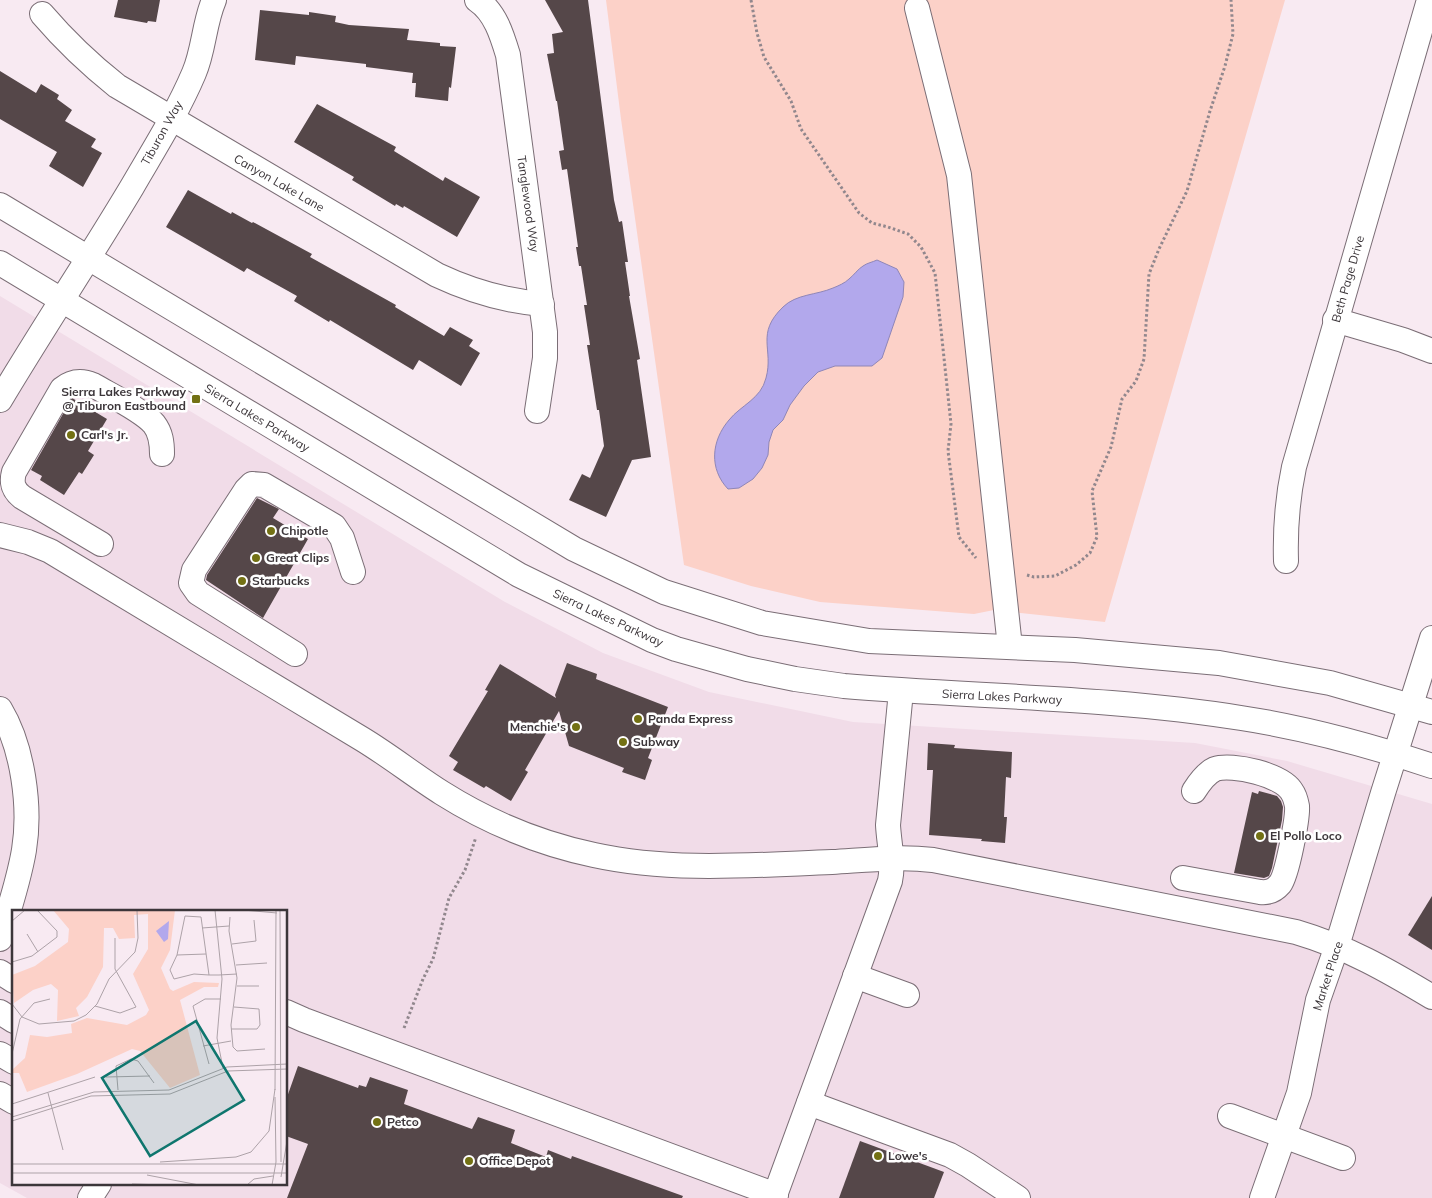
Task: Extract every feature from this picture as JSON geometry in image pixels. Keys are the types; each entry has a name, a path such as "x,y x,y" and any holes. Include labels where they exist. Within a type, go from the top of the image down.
{"street":[{"name":"Tiburon Way","path":"90,258 172,120 195,72 202,51 210,8 214,0"},
{"name":"Beth Page Drive","path":"1286,560 1287,498 1294,467 1335,320 1423,55 1429,0"},
{"name":"Tanglewood Way","path":"479,2 493,18 500,30 508,55 545,332 545,358 537,411"},
{"path":"917,8 959,175 1010,647"},
{"name":"Canyon Lake Lane","path":"42,14 89,64 117,86 437,275 460,286 489,295 542,304"},
{"path":"0,205 574,549 664,592 762,623 869,641 1075,650 1218,663 1330,683 1422,708"},
{"path":"0,400 90,258"},
{"name":"Sierra Lakes Parkway","path":"0,263 519,575 652,640 723,663 771,674 844,686 1093,702 1192,711 1241,718 1317,733 1396,754 1432,766"},
{"path":"1335,320 1432,351"},
{"path":"101,544 22,497 13,486 14,472 62,390 68,384 77,381 85,382 146,416 159,433 162,454"},
{"path":"295,654 198,593 191,582 194,570 246,490 252,484 264,485 334,526 342,538 353,572"},
{"path":"0,535 28,542 50,551 365,740 444,794 485,816 527,835 556,845 594,855 662,864 739,866 892,857 933,860 1273,926 1338,946 1375,963 1432,997"},
{"name":"Market Place","path":"1262,1198 1299,1093 1318,1000 1338,946 1396,754 1422,708 1432,638"},
{"path":"288,1013 775,1196 890,881 892,857 888,825 901,691"},
{"path":"0,709 12,735 20,760 26,805 26,827 19,873 0,939"},
{"path":"1184,878 1267,893 1275,889 1285,876 1297,813 1295,797 1291,789 1284,782 1270,775 1232,767 1223,768 1208,774 1194,791"},
{"path":"0,972 12,979"},
{"path":"855,976 907,995"},
{"path":"0,1012 12,1020"},
{"path":"0,1054 12,1061"},
{"path":"0,1094 12,1101"},
{"path":"809,1103 950,1155 1018,1198"},
{"path":"1230,1116 1343,1158"},
{"path":"90,1198 98,1186"}],"path":[{"path":"751,0 764,57 791,101 801,129 859,213 872,223 908,234 921,247 935,273 951,424 948,451 959,537 982,563 1034,577 1055,576 1076,565 1090,553 1097,537 1092,491 1111,447 1122,399 1136,381 1144,359 1147,293 1150,274 1159,249 1187,191 1225,66 1232,34 1231,0"},
{"path":"404,1028 422,978 433,959 449,898 465,870 479,832"}],"shaded area":[{"path":"606,0 1285,0 1105,622 994,610 974,614 820,602 751,586 684,565"},
{"path":"877,260 897,269 904,282 903,297 882,358 872,366 835,366 818,372 804,386 790,405 783,420 773,430 769,442 768,455 762,468 753,479 739,488 728,489 722,481 715,464 716,446 723,428 729,420 755,397 763,385 768,368 767,334 775,317 788,303 800,297 839,285 866,264"},
{"path":"0,296 505,602 603,653 709,692 853,722 1195,743 1287,761 1432,804 1432,1198 27,1198 0,1183"}],"building":[{"path":"118,0 160,0 156,22 148,21 147,23 114,17"},
{"path":"545,0 588,0 614,200 619,222 622,221 628,262 625,262 629,296 640,359 637,360 651,457 632,460 606,517 569,500 582,474 590,478 604,446 587,345 590,345 584,305 587,305 576,247 578,247 567,169 562,170 559,151 564,150 557,101 547,54 554,53 552,34 563,32"},
{"path":"260,10 309,15 309,12 336,16 335,22 349,25 409,29 407,40 440,43 440,46 456,47 448,101 415,97 416,83 412,83 413,73 366,67 366,64 296,56 295,65 255,60"},
{"path":"0,71 36,93 41,84 59,95 57,99 72,110 65,121 96,139 91,147 102,153 83,187 49,166 57,152 0,119"},
{"path":"317,104 396,147 394,151 443,181 445,177 480,197 457,237 404,206 403,208 396,204 395,206 352,180 354,177 294,142"},
{"path":"188,190 231,214 232,212 253,222 312,254 310,257 396,305 395,307 444,336 450,327 473,340 469,346 480,353 461,386 419,360 413,370 330,320 329,322 294,301 297,296 247,268 244,272 166,227"},
{"name":"Carl's Jr.","path":"72,398 107,419 88,451 94,455 82,474 79,472 64,495 40,480 42,476 31,470"},
{"path":"257,498 279,509 273,518 308,539 263,618 206,580 207,575"},
{"path":"567,663 597,674 596,679 668,707 648,758 652,760 645,780 622,772 624,768 569,746 559,711 525,770 528,772 511,801 453,770 458,762 449,756 488,691 485,690 500,664 556,698 555,695"},
{"path":"928,743 955,745 954,748 1012,752 1011,778 1006,777 1004,817 1007,817 1005,843 981,841 982,839 929,835 933,770 927,770"},
{"name":"El Pollo Loco","path":"1259,791 1277,796 1283,807 1272,868 1269,876 1264,878 1234,873 1252,792 1258,794"},
{"path":"1432,896 1432,950 1408,935"},
{"path":"298,1066 358,1088 359,1085 366,1087 370,1077 408,1090 404,1104 472,1129 478,1117 515,1130 511,1143 546,1157 548,1150 571,1159 572,1156 683,1196 682,1198 287,1198 308,1144 288,1137 288,1094"},
{"name":"Lowe's","path":"860,1141 944,1172 934,1198 839,1198"}],"place":[{"name":"Sierra Lakes Parkway @ Tiburon Eastbound","path":"196,399"},
{"name":"Carl's Jr.","path":"71,435"},
{"name":"Chipotle","path":"271,531"},
{"name":"Great Clips","path":"256,558"},
{"name":"Starbucks","path":"242,581"},
{"name":"Panda Express","path":"638,719"},
{"name":"Menchie's","path":"576,727"},
{"name":"Subway","path":"623,742"},
{"name":"El Pollo Loco","path":"1260,836"},
{"name":"Petco","path":"377,1122"},
{"name":"Lowe's","path":"878,1156"},
{"name":"Office Depot","path":"469,1161"}]}
